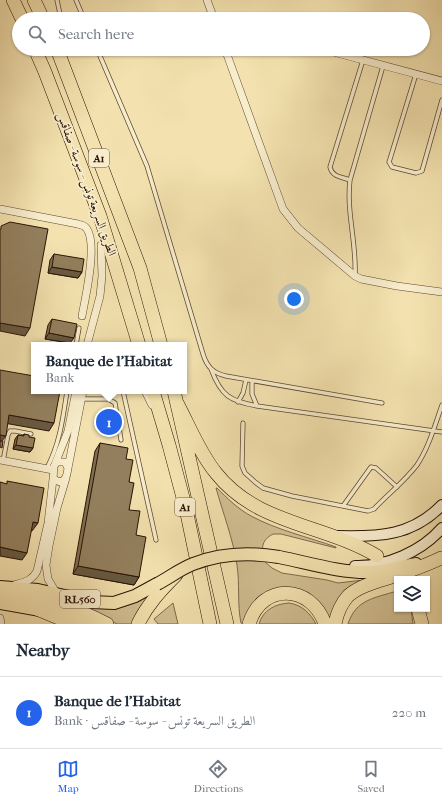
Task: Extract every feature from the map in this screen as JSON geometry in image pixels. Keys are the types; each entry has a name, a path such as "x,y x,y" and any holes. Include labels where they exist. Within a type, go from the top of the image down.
{"highway":[{"path":"13,0 19,12"},
{"path":"34,0 40,12"},
{"name":"الطريق السريعة تونس - سوسة - صفاقس","path":"38,56 46,72 100,216 138,342"},
{"name":"الطريق السريعة تونس - سوسة - صفاقس","path":"60,56 140,268 160,342"},
{"path":"100,216 101,245"},
{"name":"A1","path":"154,394 186,509 210,624"},
{"path":"175,396 210,466 236,494 267,513 359,547 377,556"},
{"name":"A1","path":"175,396 228,624"},
{"path":"138,624 159,587 191,565 226,555 248,554 279,557 354,571 369,572 400,568 441,558"},
{"path":"335,624 341,605 354,592 372,583 428,564 441,558"},
{"name":"RL560","path":"2,589 57,594 92,602 114,603 159,587"},
{"path":"2,589 23,596 53,602 107,624"},
{"path":"249,624 253,614 264,600 284,593 301,596 311,602 319,612 324,624"},
{"name":"RL560","path":"0,602 63,615 87,624"},
{"path":"37,609 74,624"},
{"path":"419,612 422,624"},
{"path":"425,612 427,624"}],"main road":[{"path":"329,536 375,536 393,533 416,525 442,505"},
{"path":"324,566 366,566 392,561 415,549 433,537 442,528"}],"street":[{"path":"207,0 211,12"},
{"path":"228,56 283,209 298,228 355,276 361,279 397,286 442,292"},
{"path":"351,56 442,81"},
{"path":"0,209 78,224 84,226 88,230 91,249 91,264 82,316"},
{"path":"88,342 100,296 102,276 101,245"},
{"path":"2,589 28,581 37,571 48,523 53,479 52,467 69,426 75,394"},
{"path":"57,594 48,579 46,565 83,394"},
{"path":"146,394 169,445"},
{"path":"2,460 52,467 60,461 65,462 68,468"},
{"path":"53,479 60,482 66,477"},
{"path":"0,618 1,624"}],"lane":[{"path":"57,0 60,12"},
{"path":"76,0 81,12"},
{"path":"63,63 64,56"},
{"path":"100,56 146,166 205,362 221,389 231,399 257,406 442,432"},
{"path":"350,180 334,175 330,167 363,59"},
{"path":"355,276 355,250 348,192 350,180 384,65"},
{"path":"416,74 389,162 392,167 416,174 422,171 442,100"},
{"path":"77,342 79,328"},
{"path":"210,369 218,374 246,380 382,403"},
{"path":"238,402 243,393 246,380"},
{"path":"252,381 252,394 257,406"},
{"path":"52,467 60,434 67,394"},
{"path":"124,394 156,540"},
{"path":"82,399 113,401 116,406 121,440"},
{"path":"243,423 242,466 246,473 263,488 284,494 368,511 397,487 418,464 424,454 442,405"},
{"path":"2,460 10,431 32,434"},
{"path":"343,506 372,467 376,468 397,487"}],"shaded area":[{"path":"216,488 242,510 261,521 336,547 281,534 273,534 266,539 263,546 264,561 272,568 282,573 338,583 363,580 331,624 321,604 316,599 305,592 290,588 244,624 241,623 238,572 235,555"},
{"path":"394,592 394,612 411,612 413,624 348,624 356,609 361,604"},
{"path":"150,594 132,624 117,624 84,607 85,605 102,608 119,607 135,602"},
{"path":"173,603 178,624 158,624 154,619"},
{"path":"289,603 305,610 316,624 259,624 263,615 274,606"}],"building":[{"path":"10,222 48,229 30,328 0,323 0,229 1,226"},
{"path":"54,254 84,259 82,272 52,267"},
{"path":"52,319 77,324 74,338 49,333"},
{"path":"0,370 31,375 31,394 59,394 54,423 9,415 6,436 0,435"},
{"path":"24,434 35,438 33,448 16,445 18,435 24,436"},
{"path":"0,441 3,441 2,448 0,447"},
{"path":"100,443 128,448 126,459 133,460 129,482 134,483 129,510 140,511 136,535 146,537 139,577 78,566"},
{"path":"7,481 44,488 38,523 33,522 27,553 0,547 0,482 7,484"}],"place":[{"name":"Banque de l'Habitat","path":"109,422"}]}
